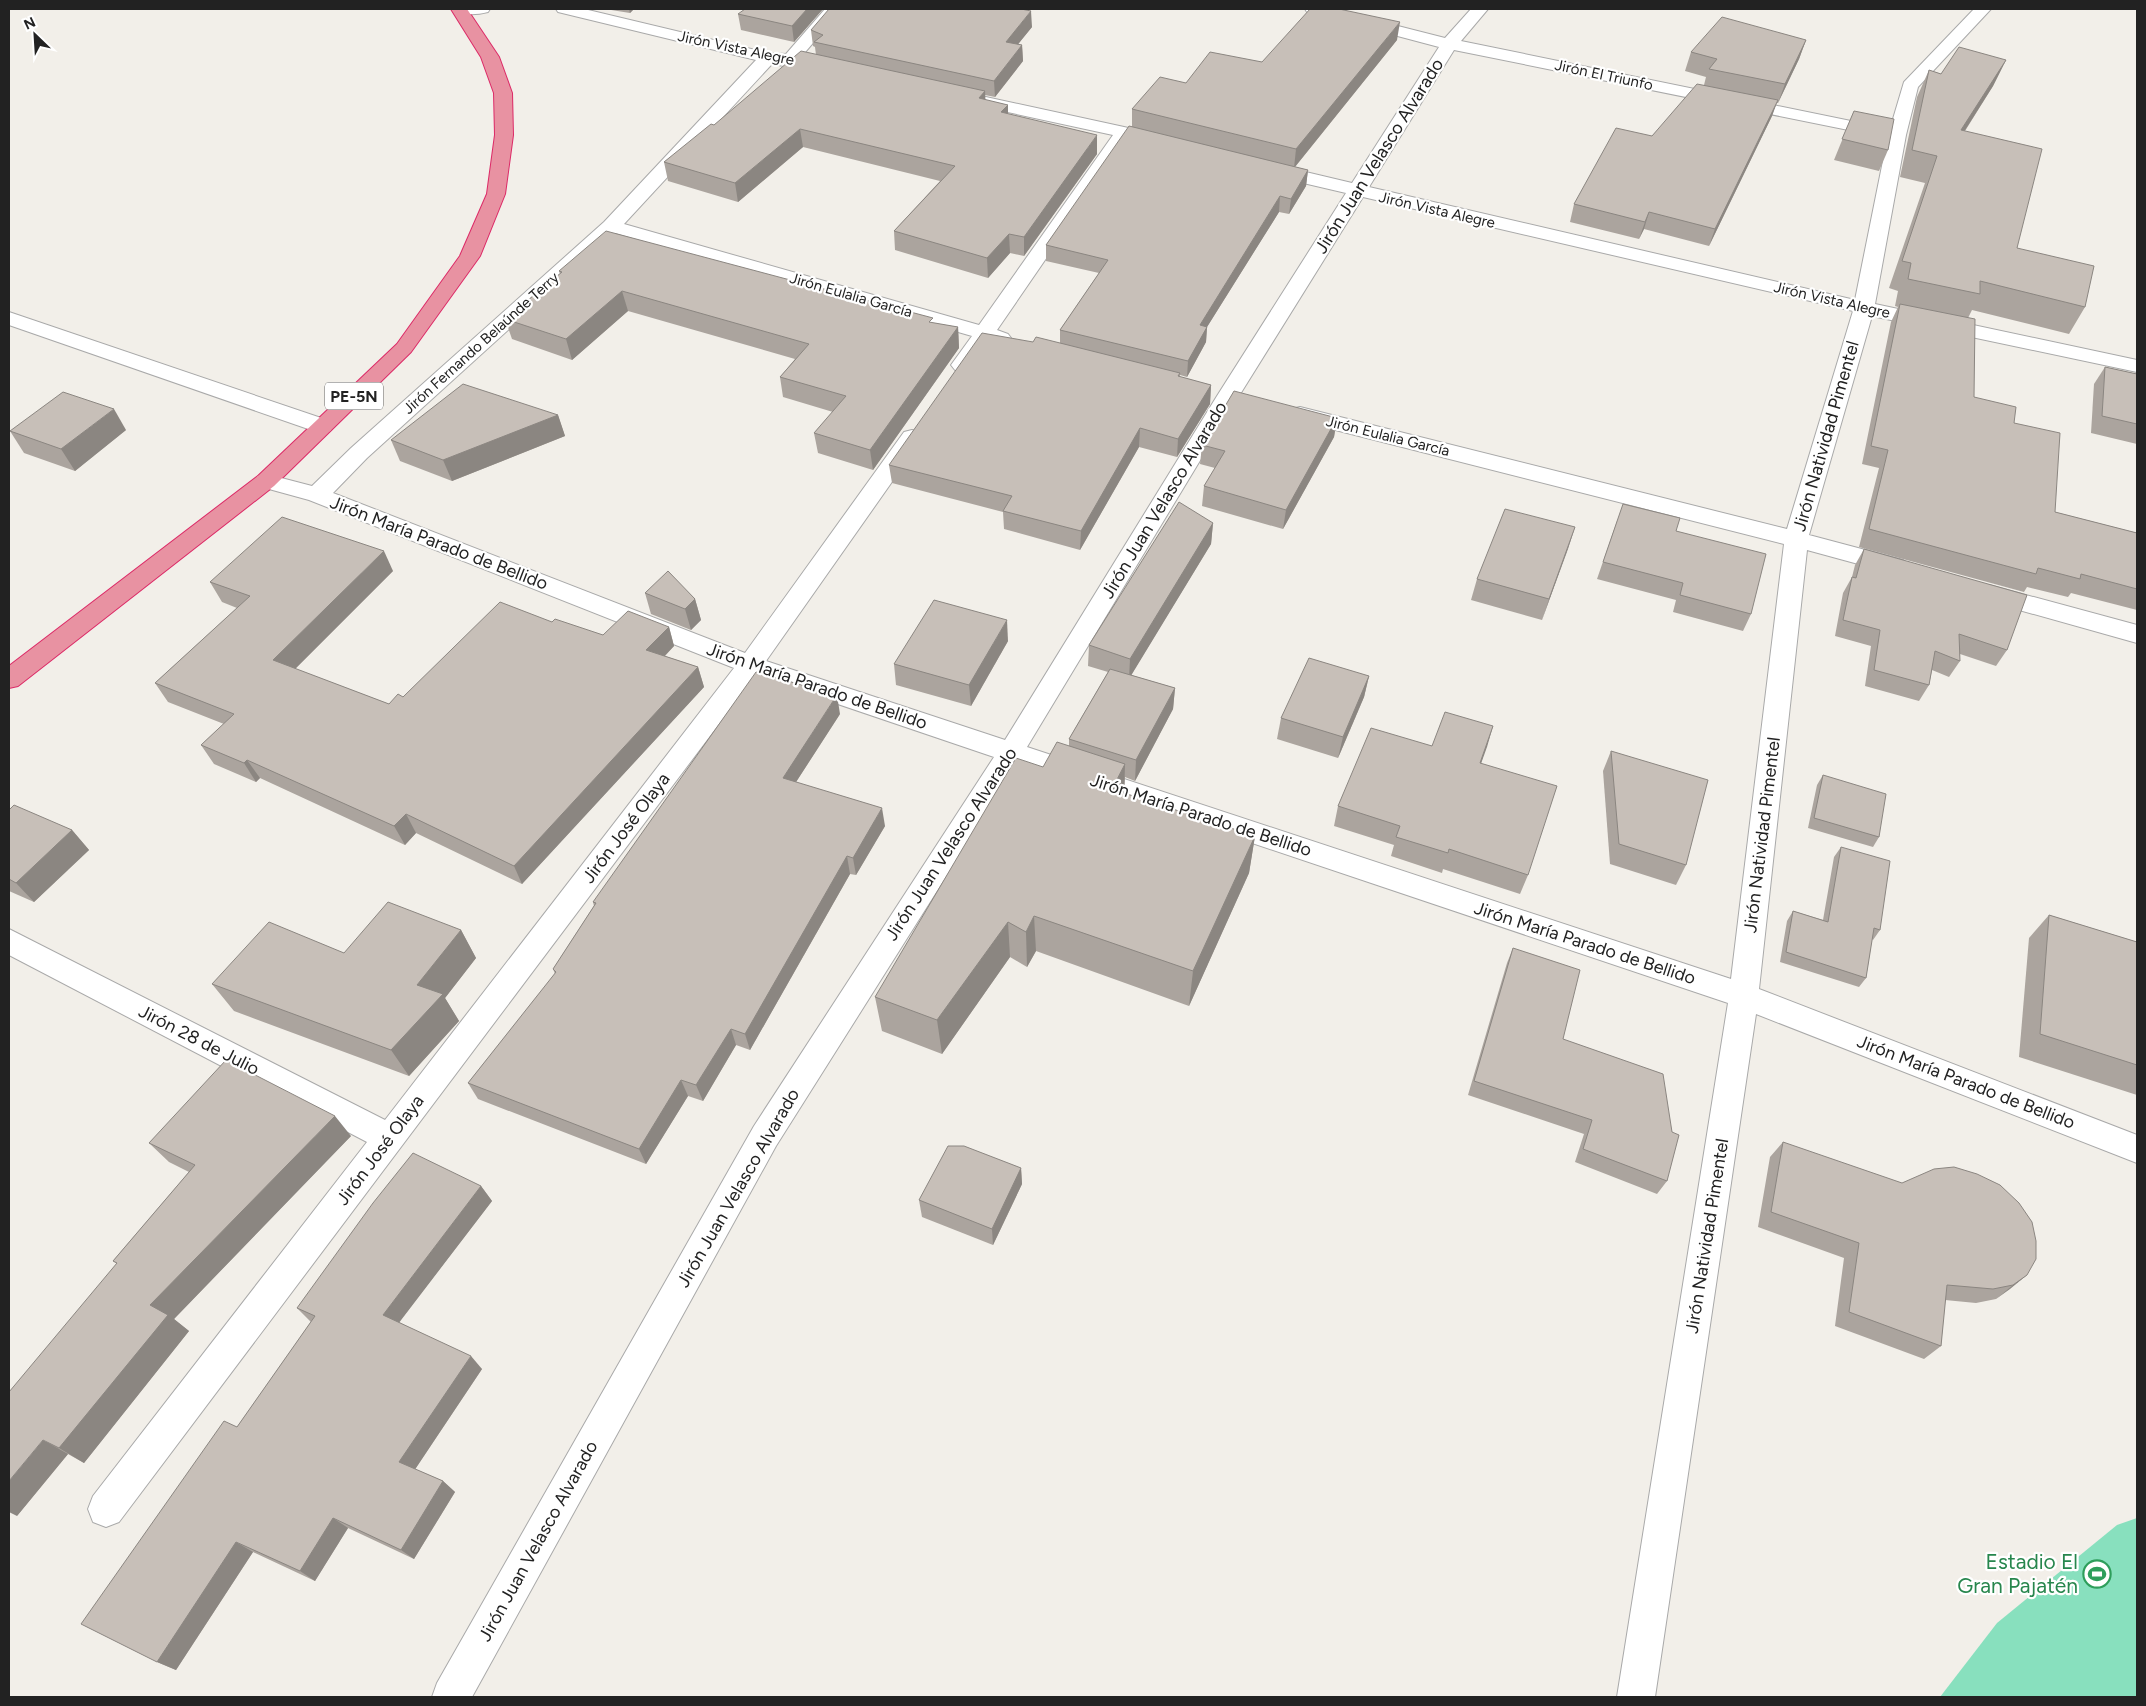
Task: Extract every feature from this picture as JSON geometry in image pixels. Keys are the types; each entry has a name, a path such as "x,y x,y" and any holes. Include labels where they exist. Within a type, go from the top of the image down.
{"highway":[{"name":"PE-5N","path":"9,679 266,481 404,348 470,256 496,194 504,134 503,93 490,57 460,9"}],"street":[{"path":"460,9 482,9"},
{"name":"Jirón Vista Alegre","path":"564,9 768,58 790,60 847,72"},
{"path":"790,60 834,9"},
{"name":"Jirón El Triunfo","path":"1313,9 1449,44 1897,135"},
{"name":"Jirón Juan Velasco Alvarado","path":"451,1697 765,1136 1011,752 1228,396 1449,44 1480,9"},
{"name":"Jirón Natividad Pimentel","path":"1636,1697 1744,996 1796,539 1864,308 1897,135 1910,86 1984,9"},
{"name":"Jirón Fernando Belaúnde Terry","path":"317,495 359,453 611,226 768,58"},
{"path":"952,95 1153,140"},
{"path":"950,382 1124,132"},
{"name":"Jirón Vista Alegre","path":"1250,164 1357,191 1864,308 2137,366"},
{"name":"Jirón Eulalia García","path":"611,226 1022,344"},
{"path":"9,318 322,426"},
{"name":"Jirón Eulalia García","path":"1276,408 1796,539 1919,573"},
{"name":"Jirón José Olaya","path":"106,1509 750,665 927,415"},
{"name":"Jirón María Parado de Bellido","path":"266,481 317,495 750,665 1744,996 2137,1149"},
{"path":"1966,586 2137,634"},
{"name":"Jirón 28 de Julio","path":"9,941 390,1138"}],"green space":[{"name":"Estadio El Gran Pajatén","path":"2137,1518 2137,1697 1940,1697 1997,1623 2117,1525"}],"building":[{"path":"745,9 807,9 792,26 738,14"},
{"path":"829,9 1021,9 1031,11 1006,42 1022,45 994,81 814,42 823,35 811,30"},
{"path":"1310,9 1339,9 1400,22 1296,149 1132,109 1160,77 1186,83 1210,52 1262,62"},
{"path":"1722,17 1806,40 1785,84 1709,69 1717,59 1691,52"},
{"path":"1959,47 2006,60 1961,130 2042,149 2017,248 2094,266 2085,307 1980,281 1980,294 1908,279 1911,263 1902,261 1937,156 1912,150 1929,70 1941,74"},
{"path":"801,51 985,91 979,98 1008,105 1001,112 1097,135 1024,237 1009,234 987,258 894,231 955,166 800,129 735,183 664,162 711,124 714,125"},
{"path":"1697,84 1778,100 1715,229 1649,212 1645,222 1574,204 1616,128 1652,136"},
{"path":"1854,111 1894,119 1888,150 1842,139"},
{"path":"1129,126 1308,170 1291,199 1280,196 1200,325 1207,327 1188,361 1060,330 1108,260 1046,245"},
{"path":"606,231 933,318 929,322 958,327 870,450 814,433 846,396 780,377 809,344 622,291 566,339 505,319 562,272 559,271"},
{"path":"1900,304 1975,319 1974,397 2016,407 2014,423 2060,433 2055,512 2137,533 2137,589 2081,574 2080,579 2038,568 2036,574 1869,529 1888,450 1871,446"},
{"path":"982,333 1033,342 1036,337 1180,373 1178,376 1211,385 1178,439 1140,428 1081,531 1003,511 1012,496 889,465"},
{"path":"2105,367 2137,374 2137,424 2102,416"},
{"path":"463,384 558,415 443,460 391,440"},
{"path":"1234,391 1337,418 1286,510 1204,486 1225,451 1202,445"},
{"path":"63,392 114,409 61,449 10,431"},
{"path":"1179,502 1213,523 1130,659 1089,645"},
{"path":"1623,504 1680,518 1676,531 1766,554 1751,614 1680,595 1683,583 1603,562"},
{"path":"1505,509 1575,527 1549,599 1477,579"},
{"path":"282,517 384,551 273,660 389,704 398,694 403,697 500,602 552,622 555,619 603,635 628,611 669,627 646,650 698,667 514,866 406,814 394,826 247,760 244,763 201,745 234,714 155,683 250,596 210,582"},
{"path":"1864,549 2027,595 2007,650 1959,634 1960,661 1935,651 1929,685 1874,670 1880,630 1843,620 1852,577 1856,578"},
{"path":"668,571 695,599 685,609 645,593"},
{"path":"934,600 1007,620 969,685 894,664"},
{"path":"1309,658 1369,676 1343,737 1281,718"},
{"path":"1110,669 1175,688 1136,760 1069,739"},
{"path":"756,672 837,695 783,778 882,808 853,858 847,856 745,1034 731,1029 696,1085 681,1080 639,1149 468,1083 556,972 553,969 596,903 593,902"},
{"path":"1445,712 1493,726 1480,763 1557,786 1528,875 1449,849 1448,853 1396,837 1400,826 1338,806 1371,728 1432,746"},
{"path":"1057,742 1125,764 1112,789 1255,836 1193,971 1034,916 1026,932 1008,922 937,1020 875,997 1016,758 1043,767"},
{"path":"1611,751 1708,780 1686,865 1619,844"},
{"path":"1823,775 1886,794 1879,837 1814,818"},
{"path":"14,805 72,830 16,883 9,879 9,810"},
{"path":"1841,847 1890,861 1880,930 1874,928 1866,978 1786,952 1793,911 1828,922"},
{"path":"388,902 461,930 417,985 443,994 391,1050 212,984 269,922 344,953"},
{"path":"2049,915 2137,942 2137,1065 2040,1034"},
{"path":"1513,948 1580,970 1563,1039 1663,1074 1672,1132 1679,1135 1667,1181 1583,1149 1592,1120 1474,1081"},
{"path":"226,1060 335,1116 150,1305 168,1315 59,1448 43,1440 9,1481 9,1392 117,1263 113,1261 195,1165 149,1143"},
{"path":"1783,1142 1902,1183 1934,1169 1954,1167 1977,1174 2000,1185 2019,1203 2032,1222 2036,1241 2036,1259 2027,1275 2013,1285 1993,1289 1947,1285 1941,1346 1849,1312 1859,1243 1771,1212"},
{"path":"948,1146 964,1146 1021,1168 992,1229 919,1200"},
{"path":"413,1153 481,1186 383,1315 471,1356 399,1462 443,1481 401,1550 333,1518 300,1571 236,1542 157,1662 81,1624 224,1421 237,1427 315,1316 297,1308 373,1203"}],"place":[{"name":"Estadio El Gran Pajatén","path":"2097,1574"}]}
